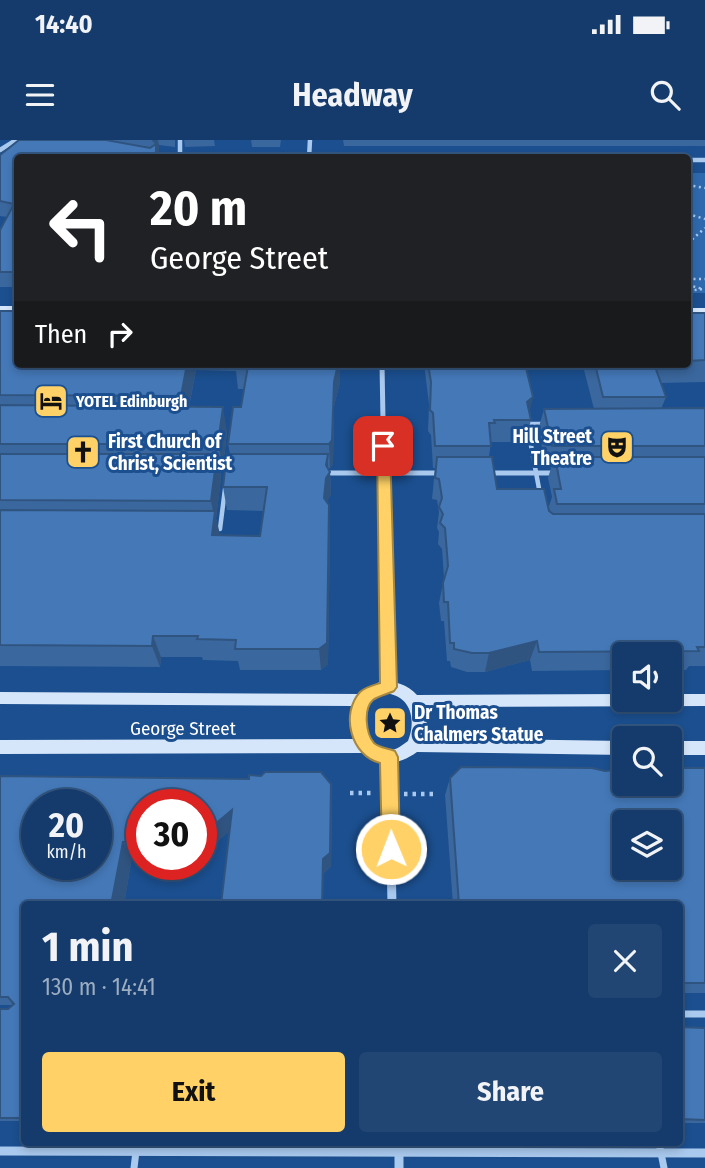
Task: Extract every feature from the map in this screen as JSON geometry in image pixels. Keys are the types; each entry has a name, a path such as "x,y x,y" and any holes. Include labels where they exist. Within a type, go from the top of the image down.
{"street":[{"path":"0,149 16,140"},
{"path":"382,368 388,687 406,692 415,701 420,723 414,745"},
{"path":"320,473 456,473"},
{"path":"483,473 562,473"},
{"name":"George Street","path":"0,698 363,700 374,690 388,687"},
{"path":"363,700 358,723 365,746"},
{"path":"415,701 705,700"},
{"path":"393,901 389,757 400,755 414,745 612,748"},
{"name":"George Street","path":"0,747 365,746 375,754 389,757"},
{"path":"682,748 705,748"},
{"path":"0,1151 137,1147 399,1147 660,1148 705,1153"},
{"path":"399,1147 399,1168"}],"lane":[{"path":"541,496 527,424 554,424"},
{"path":"206,529 220,529 226,485"},
{"path":"683,1014 705,1014"},
{"path":"134,1168 137,1147"},
{"path":"660,1148 664,1168"}],"path":[{"path":"691,240 705,228"},
{"path":"691,286 703,289 691,291"}],"shaded area":[{"path":"691,173 705,173 705,293 691,293"}],"building":[{"path":"19,140 106,140 150,148 156,144 156,154 14,154 14,204 0,201 0,155"},
{"path":"14,204 14,272 0,272 0,230"},
{"path":"0,311 14,311 14,368 186,368 181,396 0,395"},
{"path":"691,313 705,313 705,360 691,361"},
{"path":"248,368 337,368 334,382 332,440 329,444 228,444 233,407 241,407"},
{"path":"429,368 526,368 533,397 527,402 531,420 494,420 495,423 489,423 491,446 435,446 433,413 430,410"},
{"path":"596,368 655,368 666,397 603,397"},
{"path":"0,405 223,407 218,444 0,444"},
{"path":"705,408 705,446 552,446 544,409"},
{"path":"0,454 217,454 211,501 0,500"},
{"path":"227,454 328,454 326,465 330,472 326,478 324,498 329,505 327,643 319,649 235,649 236,640 197,639 198,636 153,636 152,646 0,645 0,510 215,511 212,535 260,536 267,487 223,487"},
{"path":"437,457 492,457 497,489 544,489 549,511 553,514 705,514 705,647 697,647 699,651 682,651 682,642 612,642 612,652 539,652 537,641 489,653 454,649 454,643 450,643 448,602 444,602 443,583 448,566 445,528 440,523 443,514 439,507 442,498 439,479 435,478"},
{"path":"555,457 705,457 705,504 557,504 554,489 561,489"},
{"path":"461,767 592,768 612,770 612,796 682,796 682,768 705,768 705,983 683,983 683,901 459,901 450,778"},
{"path":"265,772 321,772 331,784 330,853 323,859 322,901 221,901 232,810 217,823 217,789 126,789 126,842 123,842 112,901 21,901 21,1118 0,1118 0,1009 8,1009 14,1004 8,997 0,997 0,776 249,779 249,775 261,776"},
{"path":"683,1027 705,1028 705,1120 683,1119"}],"place":[{"name":"YOTEL Edinburgh","path":"51,401"},
{"name":"Hill Street Theatre","path":"617,447"},
{"name":"First Church of Christ, Scientist","path":"83,452"},
{"name":"Dr Thomas Chalmers Statue","path":"390,723"}],"route":[{"path":"383,446 388,687 374,690 363,700 358,723 365,746 375,754 389,757 391,849"}]}
